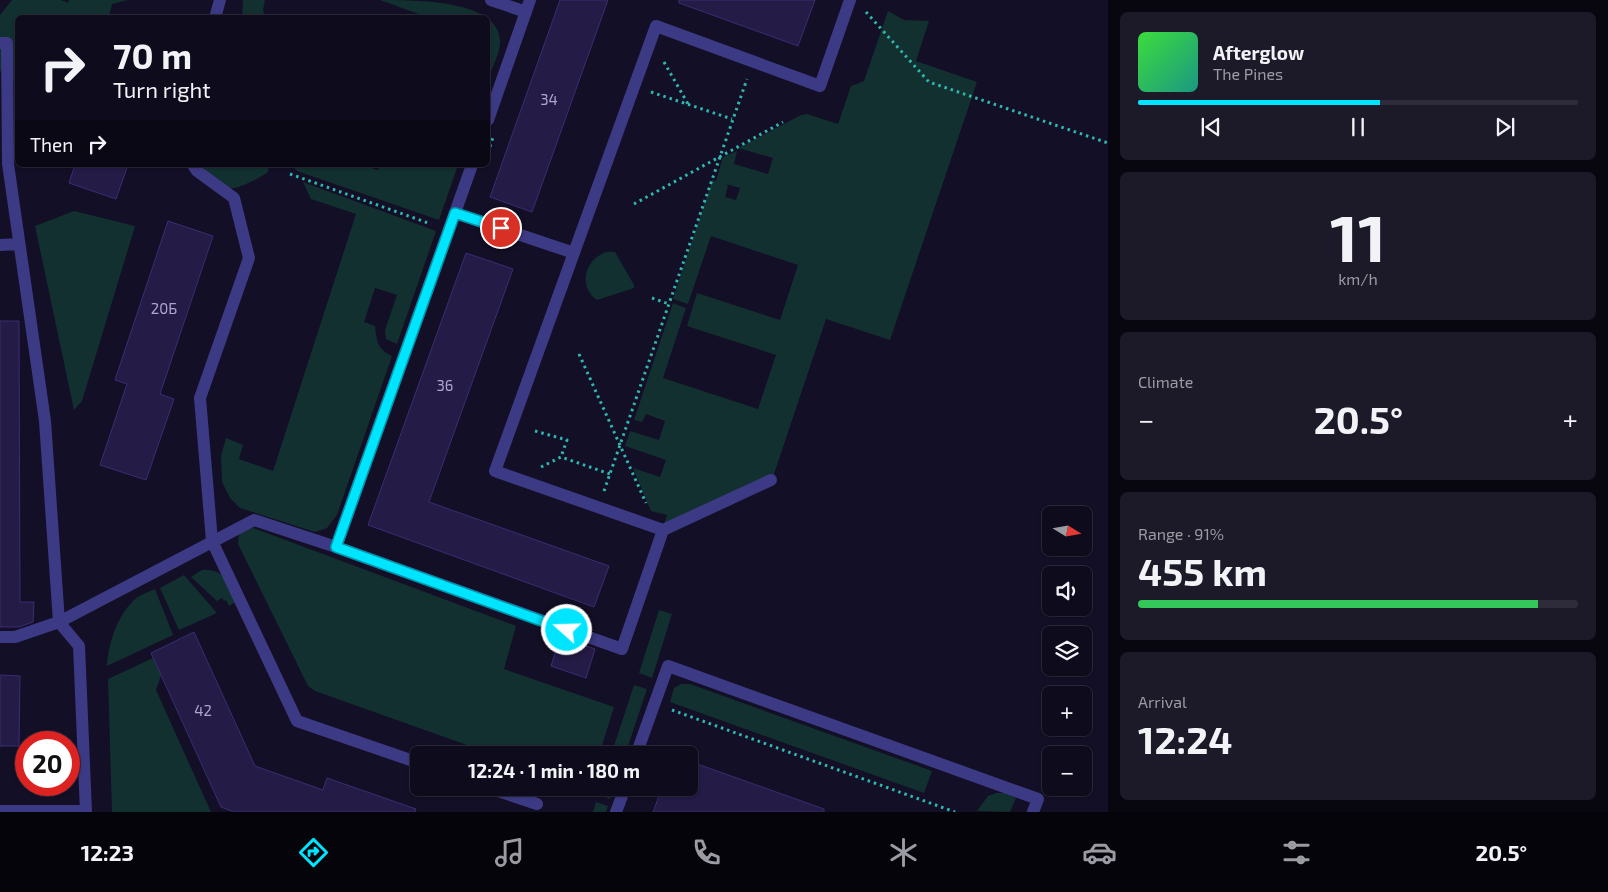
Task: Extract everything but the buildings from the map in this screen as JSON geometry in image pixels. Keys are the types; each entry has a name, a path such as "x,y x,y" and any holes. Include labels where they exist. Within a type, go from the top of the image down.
{"lane":[{"path":"216,15 220,0"},
{"path":"490,114 528,6 491,0"},
{"path":"771,480 660,529 495,471 656,26 820,86 850,0"},
{"path":"0,43 7,43 4,164 19,244 45,421 59,622 79,646 86,811 0,811"},
{"path":"194,167 197,171 234,198 249,258 200,398 212,541 297,721 410,760"},
{"path":"336,547 471,167"},
{"path":"455,213 574,253"},
{"path":"0,245 19,244"},
{"path":"0,637 15,637 59,622 254,520 336,547 622,649 660,529"},
{"path":"639,746 668,666 1038,799 1033,812"},
{"path":"513,796 537,804"},
{"path":"616,812 622,796"}],"path":[{"path":"862,8 929,82 1108,143"},
{"path":"664,62 689,105"},
{"path":"598,508 752,62"},
{"path":"651,92 732,119"},
{"path":"634,204 783,122"},
{"path":"290,174 448,230"},
{"path":"652,298 669,304"},
{"path":"579,354 660,529"},
{"path":"535,431 567,440 561,458"},
{"path":"516,479 561,458 610,474"},
{"path":"654,704 955,812"}],"green space":[{"path":"12,0 61,0 68,3 69,0 128,0 112,4 109,15 15,15 15,82 0,71 0,15"},
{"path":"243,0 265,0 263,10 264,15 242,15"},
{"path":"380,0 433,2 453,5 481,15 421,15"},
{"path":"888,11 904,20 929,21 916,61 977,82 890,340 826,319 774,474 664,525 667,515 651,511 633,468 660,477 666,460 625,446 630,431 659,440 665,421 646,414 642,422 634,420 673,303 686,308 663,378 758,409 776,355 687,326 697,293 780,320 798,265 711,236 688,304 673,299 712,180 716,181 723,157 737,151 734,164 768,174 773,158 738,148 801,115 807,114 838,124 851,86 864,81","holes":["722,183 740,188 736,200 725,197 728,185"]},
{"path":"490,21 496,27 500,40 490,74"},
{"path":"204,167 269,167 268,172 265,174 249,183 232,188 222,185 205,172"},
{"path":"294,167 368,167 378,170 379,167 457,167 439,220 297,171"},
{"path":"303,182 436,231 397,344 386,339 385,330 397,295 375,288 364,322 375,326 379,344 383,350 392,356 337,515 327,528 315,532 240,508 230,498 222,482 221,456 226,438 243,445 239,459 273,471 356,214 311,199"},
{"path":"74,211 135,226 82,401 74,410 35,226"},
{"path":"606,252 615,252 634,288 597,300 587,288 586,274 588,267 593,261"},
{"path":"253,528 516,626 504,669 614,707 602,746 470,746 315,691 308,686 238,544 239,534"},
{"path":"202,570 215,571 220,574 228,583 237,601 229,606 226,600 224,601 222,598 217,601 191,577"},
{"path":"184,575 217,613 179,630 160,588"},
{"path":"155,589 173,635 107,666 109,649 118,622 136,598"},
{"path":"659,610 672,614 652,678 639,673"},
{"path":"170,650 156,690 211,812 112,812 108,679"},
{"path":"681,684 690,684 932,771 924,793 670,702 674,688"},
{"path":"634,685 647,689 628,746 614,746"},
{"path":"1004,793 1016,798 1010,812 977,811 988,796"},
{"path":"596,802 608,806 606,812 593,812"}],"route":[{"path":"501,228 455,213 336,547 567,630"}]}
